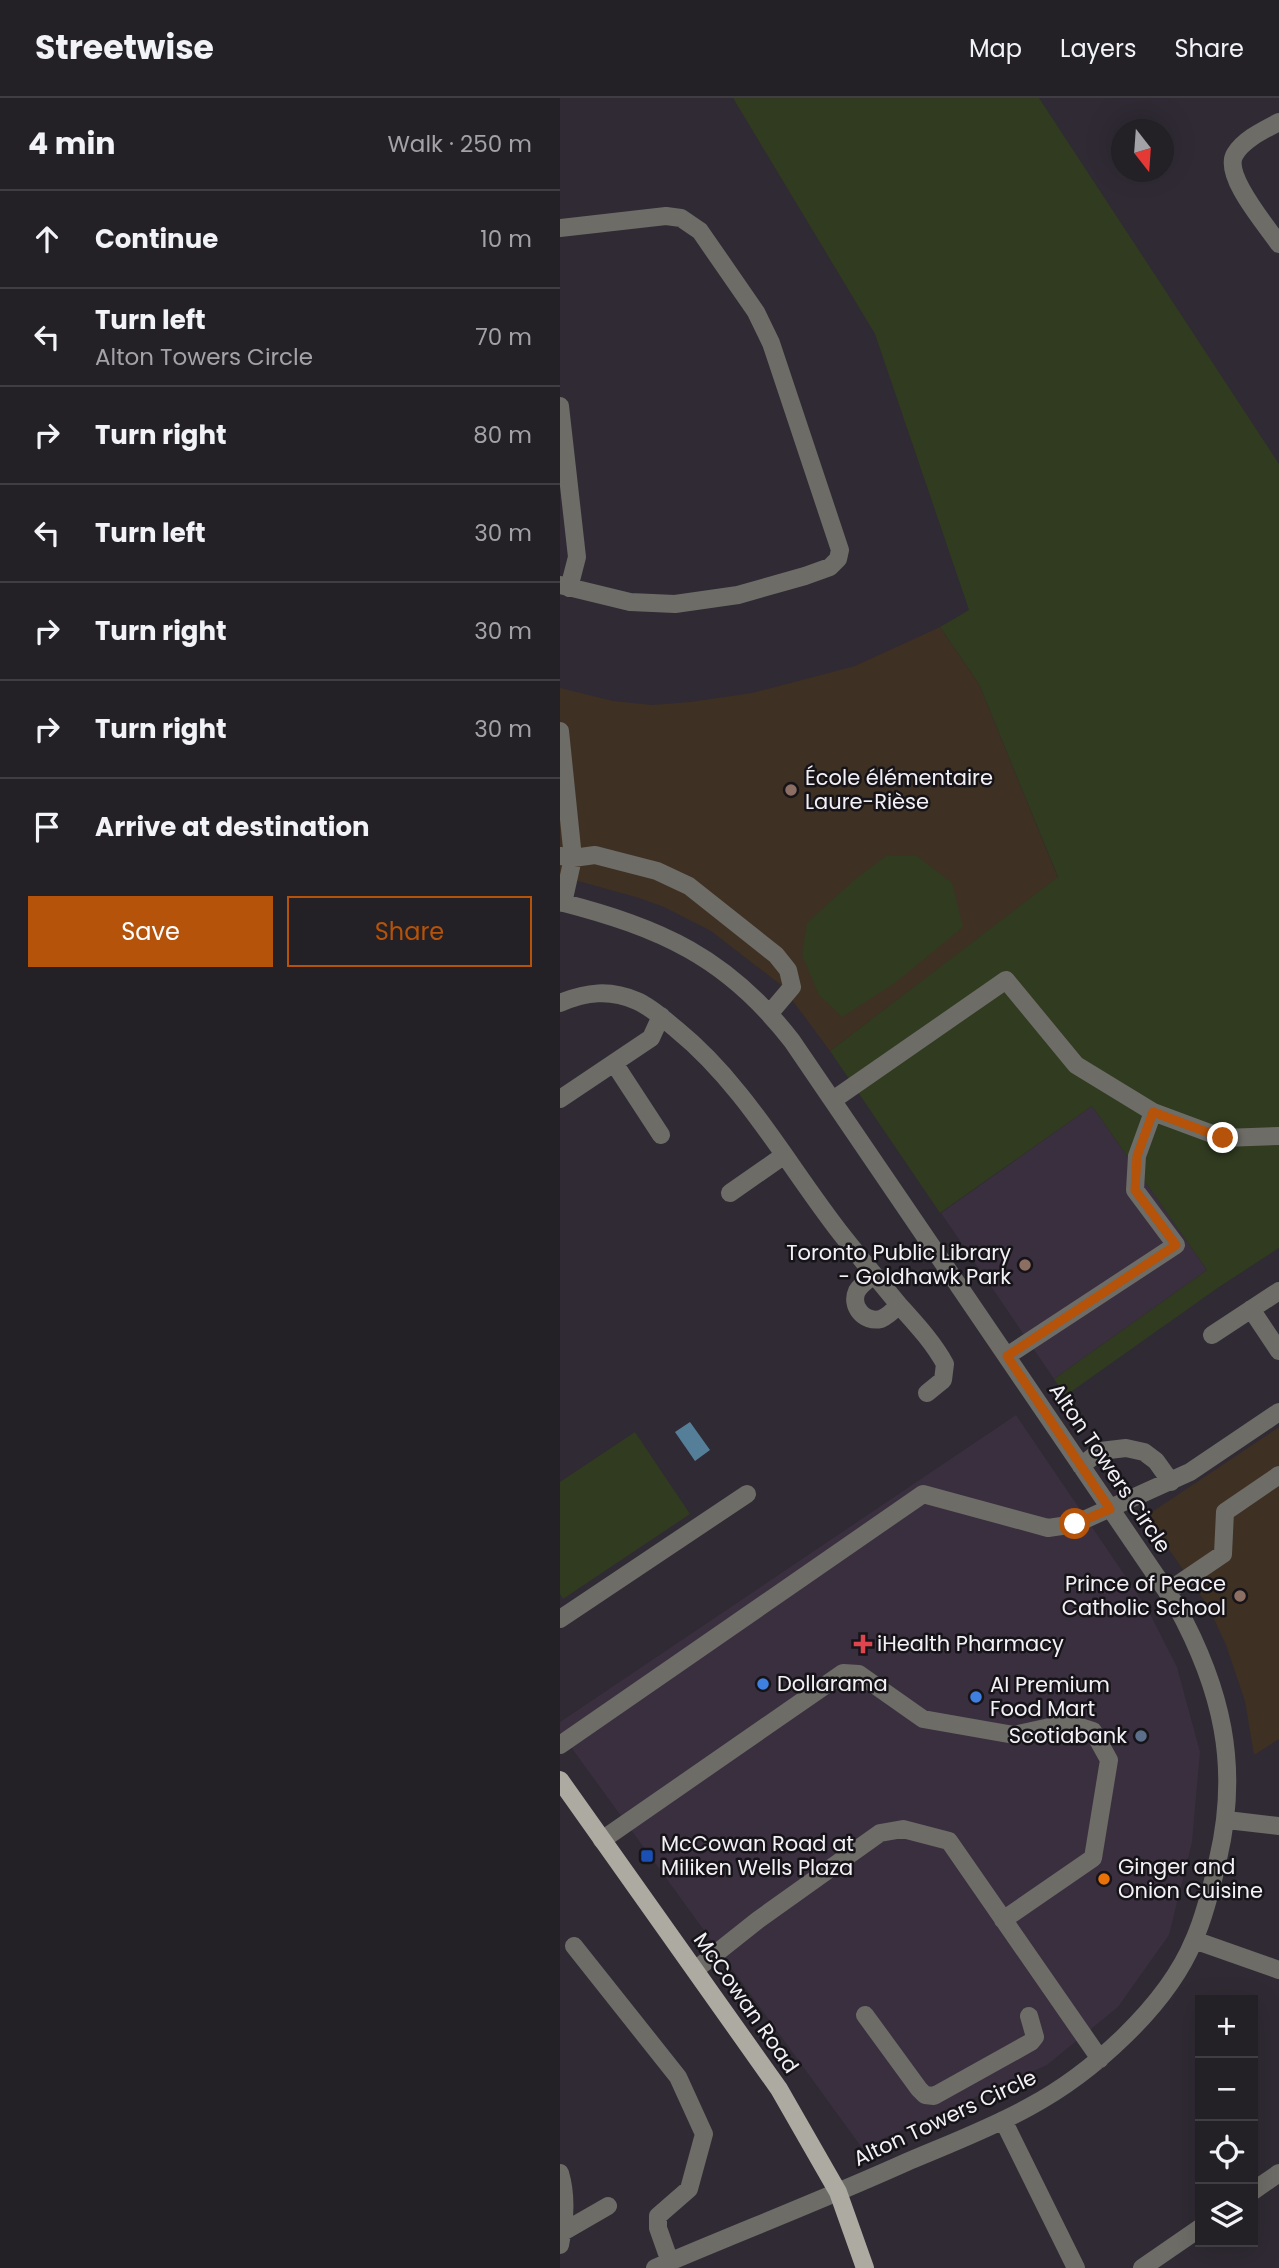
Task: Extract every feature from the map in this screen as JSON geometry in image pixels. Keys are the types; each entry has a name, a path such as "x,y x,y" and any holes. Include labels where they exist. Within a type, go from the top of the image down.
{"main road":[{"name":"McCowan Road","path":"560,1780 779,2089 838,2192 865,2268"}],"street":[{"path":"1279,122 1239,148 1233,156 1232,167 1237,183 1279,244"},
{"path":"560,228 666,216 681,218 700,231 756,312 772,343 840,550 838,559 830,567 738,595 652,605 565,587 577,556 560,406"},
{"path":"560,731 566,857 562,902"},
{"path":"566,857 595,855 657,871 689,886 776,955 788,970 792,987 770,1013"},
{"name":"Alton Towers Circle","path":"562,902 625,920 685,946 734,979 770,1013 792,1041 1167,1592 1197,1646 1214,1694 1226,1752 1227,1820 1214,1881 1194,1940 1177,1971 1155,2002 1100,2059 1055,2093 1003,2120 663,2265"},
{"path":"833,1100 1006,980 1076,1065 1153,1112 1223,1138 1279,1136"},
{"path":"560,1003 582,994 617,995 638,1001 702,1050 746,1102 783,1156 874,1275 934,1345 945,1364 943,1380 927,1393"},
{"path":"560,1099 650,1038 661,1016"},
{"path":"614,1063 661,1135"},
{"path":"1007,1356 1176,1245 1135,1190 1137,1156 1153,1112"},
{"path":"730,1193 783,1156"},
{"path":"874,1275 856,1294 856,1307 860,1313 869,1319 879,1319 899,1305"},
{"path":"1212,1335 1279,1291"},
{"path":"1251,1309 1279,1351"},
{"path":"560,1745 923,1494 1048,1528 1075,1524 1190,1472 1279,1412"},
{"path":"1081,1466 1100,1451 1126,1448 1144,1452 1156,1461 1171,1482"},
{"path":"1167,1592 1223,1554 1225,1512 1279,1475"},
{"path":"560,1619 747,1494"},
{"path":"602,1839 843,1673 859,1674 923,1719 1014,1735 1068,1723 1093,1731 1109,1760 1093,1858 1003,1920"},
{"path":"1227,1820 1279,1826"},
{"path":"695,1970 758,1920 880,1833 903,1829 949,1841 1100,2059"},
{"path":"1194,1940 1279,1970"},
{"path":"574,1946 677,2077 704,2134 689,2189 658,2216 663,2265"},
{"path":"865,2015 919,2089 925,2095 934,2096 1031,2042 1035,2037 1029,2016"},
{"path":"1003,2120 1076,2268"},
{"path":"560,2173 565,2189 561,2238"},
{"path":"1258,2188 1279,2173"},
{"path":"561,2238 608,2206"},
{"path":"1142,2268 1195,2231"}],"shaded area":[{"name":"École élémentaire Laure-Rièse","path":"940,627 979,684 1058,878 830,1051 781,985 711,931 664,907 560,876 560,688 613,701 652,705 752,693 855,666"},
{"path":"1092,1106 1207,1270 1054,1379 941,1213"},
{"path":"1016,1415 1147,1608 1177,1667 1200,1752 1192,1842 1169,1935 1118,2007 1047,2065 862,2148 560,1732 560,1722"},
{"name":"Prince of Peace Catholic School","path":"1279,1427 1279,1739 1254,1755 1245,1701 1226,1645 1208,1606 1146,1516"}],"green space":[{"path":"733,98 1039,98 1279,464 1279,1248 1065,1396 1054,1379 1207,1270 1092,1106 940,1213 830,1051 1058,877 979,684 940,627 969,610 875,334"},
{"path":"886,856 917,856 952,883 963,927 895,983 842,1017 819,995 802,955 807,923 853,881"},
{"path":"635,1432 690,1514 563,1599 560,1594 560,1482"}],"water":[{"path":"690,1422 710,1450 695,1461 675,1432"}],"place":[{"name":"École élémentaire Laure-Rièse","path":"791,790"},
{"name":"Toronto Public Library - Goldhawk Park","path":"1025,1265"},
{"name":"Prince of Peace Catholic School","path":"1240,1596"},
{"name":"iHealth Pharmacy","path":"863,1644"},
{"name":"Dollarama","path":"763,1684"},
{"name":"AI Premium Food Mart","path":"976,1697"},
{"name":"Scotiabank","path":"1141,1736"},
{"name":"McCowan Road at Miliken Wells Plaza","path":"647,1856"},
{"name":"Ginger and Onion Cuisine","path":"1104,1879"}],"route":[{"path":"1075,1524 1110,1509 1007,1356 1176,1245 1135,1190 1137,1156 1153,1112 1223,1138"}]}
